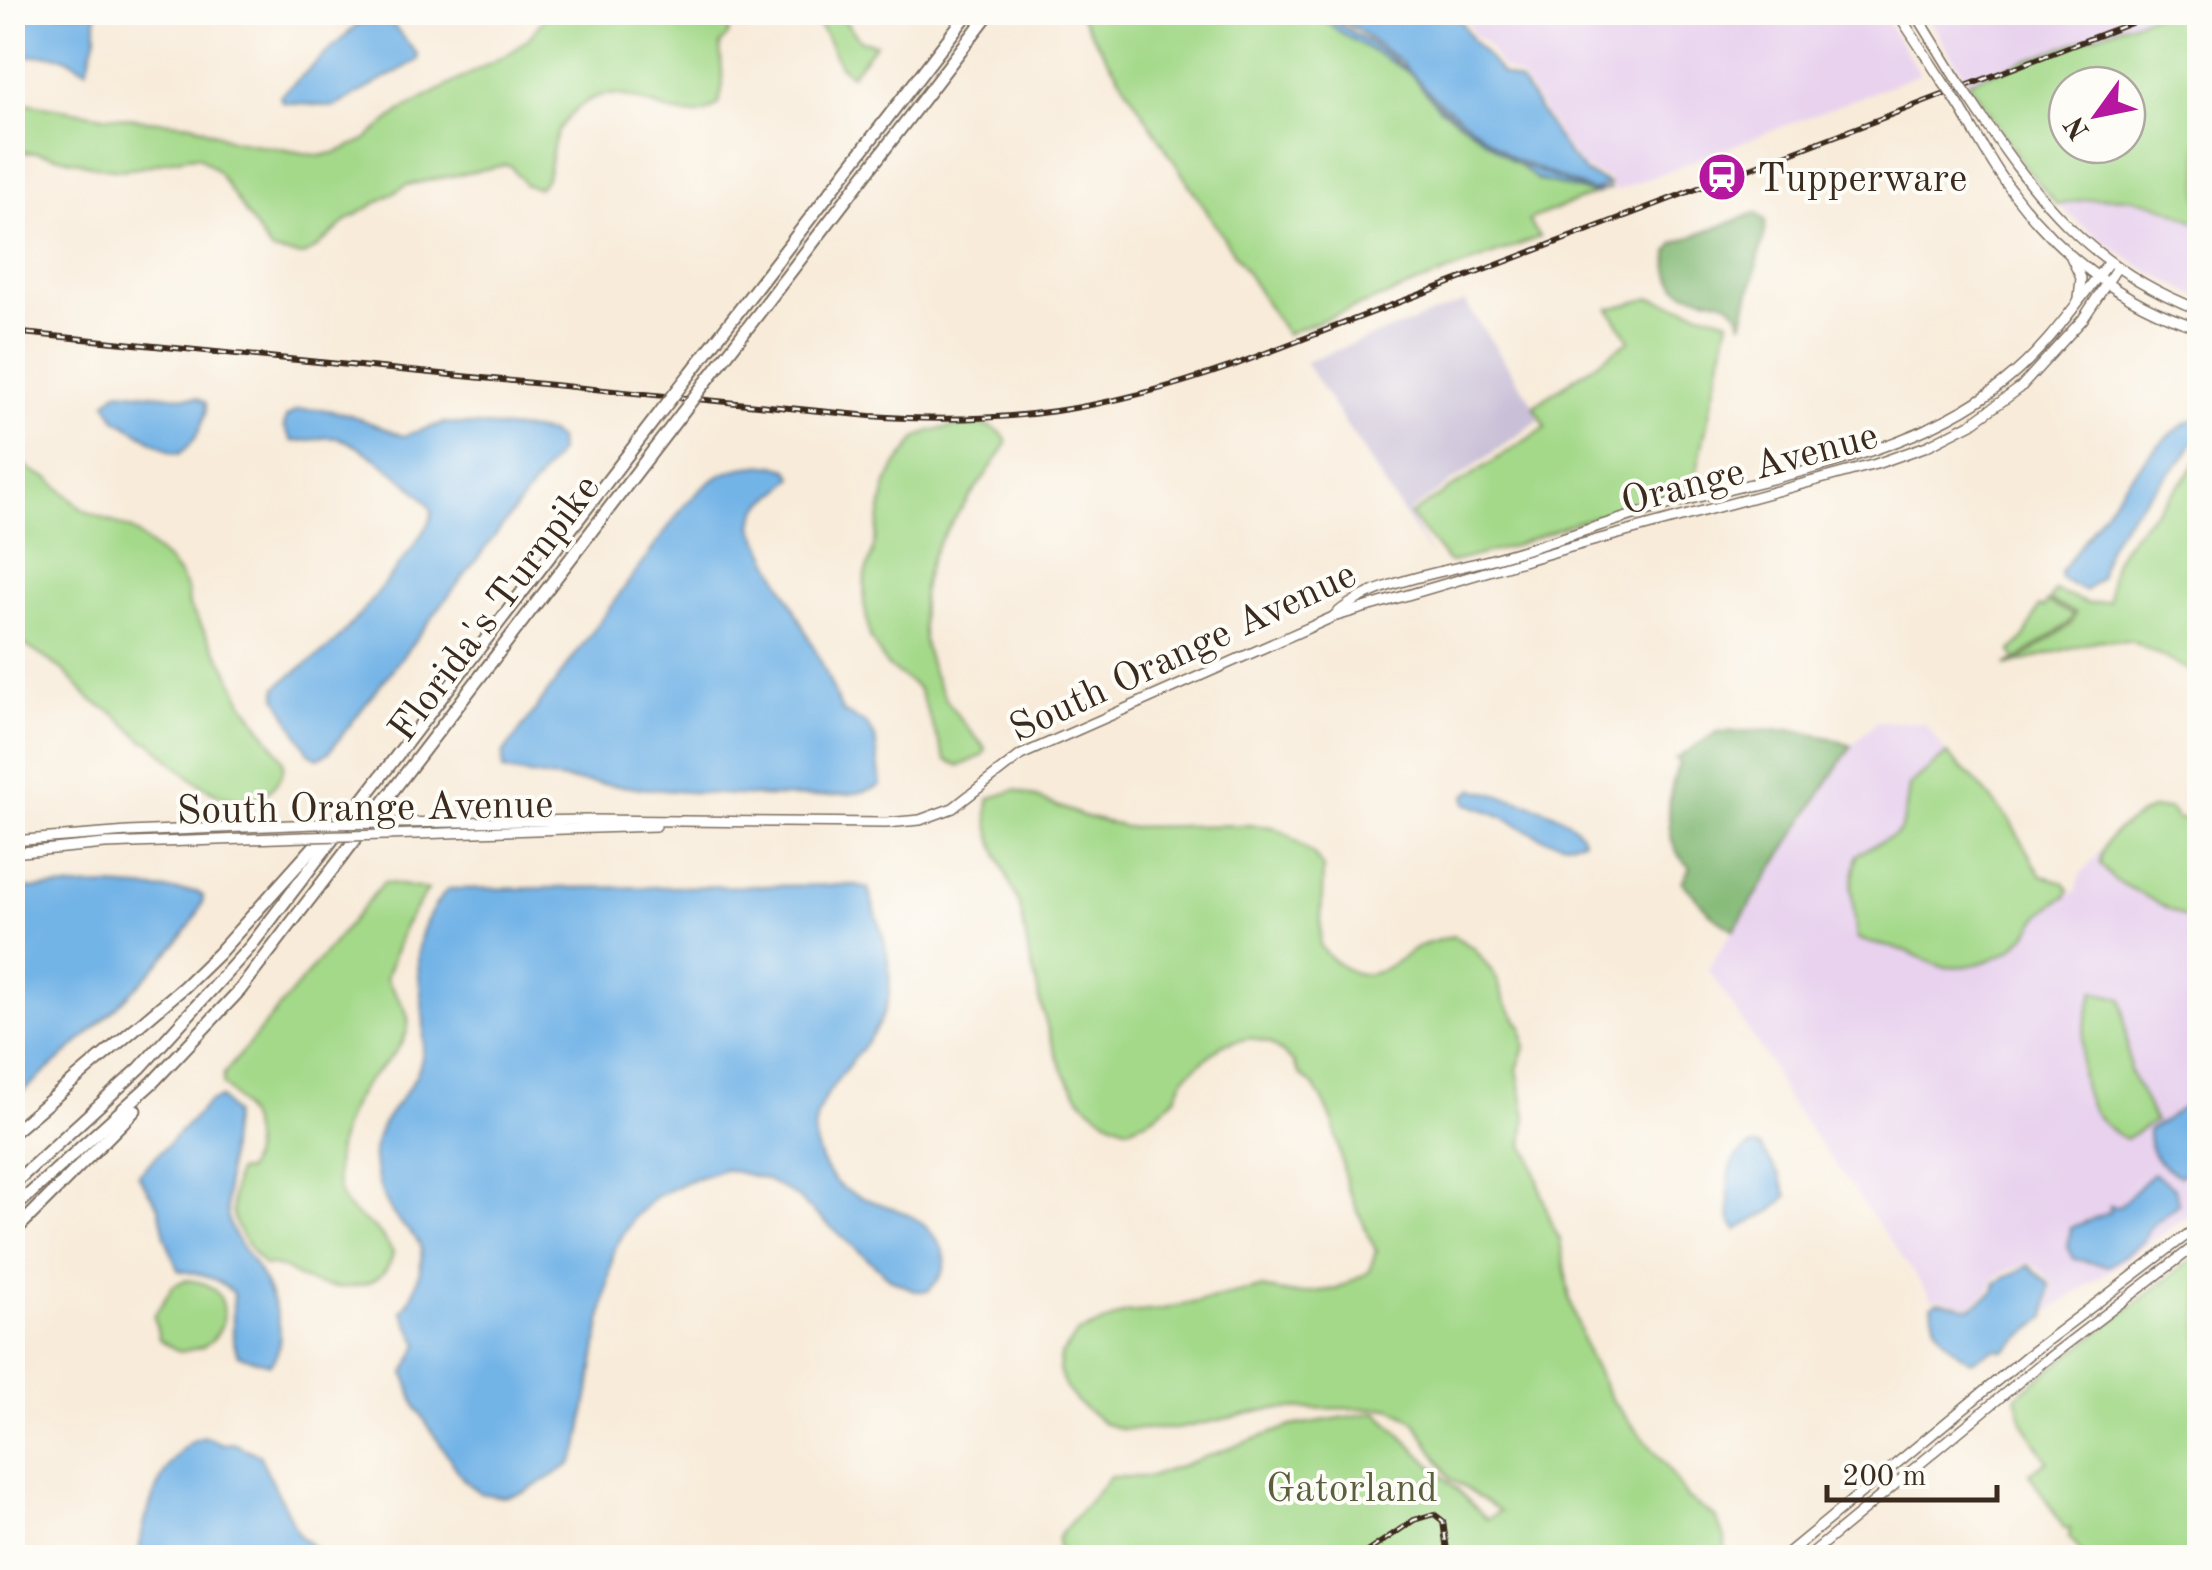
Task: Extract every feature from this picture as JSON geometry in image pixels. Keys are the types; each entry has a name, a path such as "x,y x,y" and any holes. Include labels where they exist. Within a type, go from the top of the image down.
{"highway":[{"name":"Florida's Turnpike","path":"12,1185 102,1106 213,990 287,901 969,12"},
{"name":"Florida's Turnpike","path":"12,1210 154,1082 240,990 990,12"},
{"path":"12,1132 196,976 332,824 358,807"},
{"path":"12,1234 120,1126 240,990"},
{"path":"12,1123 76,1079"}],"main road":[{"path":"1897,12 2004,180 2041,226 2107,284 2146,307 2200,328"},
{"path":"1915,12 2003,151 2049,210 2112,266 2160,294 2200,310"},
{"path":"2070,254 2081,278 2079,301"},
{"name":"Orange Avenue","path":"1445,572 1908,438 1959,413 2001,384 2048,341 2097,277 2112,266"},
{"name":"Orange Avenue","path":"1334,617 1577,545 1876,464 1927,446 1972,422 2020,388 2071,334 2107,284 2112,266"},
{"name":"South Orange Avenue","path":"12,841 315,824 588,820 886,823 938,815 969,796 1021,754 1334,617 1342,609 1380,591 1445,572"},
{"name":"South Orange Avenue","path":"12,853 104,844 554,832 718,822"},
{"path":"1782,1558 2089,1307 2200,1225"},
{"path":"1806,1558 2070,1340 2200,1242"},
{"path":"2101,1316 2100,1306 2123,1280"},
{"path":"2070,1340 2086,1319 2089,1307"}],"shaded area":[{"path":"1463,13 1881,13 1920,74 1615,191 1609,179 1584,168 1572,155 1522,78 1501,67 1485,42 1474,35"},
{"path":"1925,13 2158,13 1968,81"},
{"path":"2102,195 2153,201 2199,224 2199,297 2151,273 2057,205"},
{"path":"1465,302 1533,404 1539,420 1408,513 1433,559 1305,362"},
{"path":"1877,721 1924,723 1947,754 1909,786 1906,823 1901,833 1857,855 1851,888 1853,922 1871,944 1918,954 1941,966 2014,947 2049,906 2068,892 2075,893 2081,874 2101,850 2100,864 2190,920 2199,930 2199,1097 2148,1131 2148,1145 2165,1168 2180,1175 2199,1163 2199,1208 2049,1312 2053,1284 2028,1262 2002,1273 1970,1306 1933,1300 1785,1096 1769,1062 1708,969 1851,746","holes":["2122,1000 2130,1071 2087,1099 2078,1064","2147,1181 2179,1204 2109,1266 2092,1262 2079,1226 2101,1217 2114,1205 2119,1207"]}],"green space":[{"path":"548,13 734,13 728,35 720,45 723,84 719,104 703,113 687,114 619,95 602,95 581,105 561,127 549,170 538,188 525,185 511,166 505,165 407,185 349,219 315,249 301,256 271,251 217,171 198,156 124,169 40,153 13,153 13,101 104,116 192,124 230,140 320,156 338,152 365,140 404,109 513,51 530,37"},
{"path":"809,13 838,13 861,41 876,44 851,75 840,66"},
{"path":"1078,13 1316,13 1338,31 1410,73 1439,108 1538,180 1595,194 1528,220 1540,237 1286,334"},
{"path":"2158,13 2199,13 2199,224 2163,207 2130,198 2097,198 2057,205 2023,164 1968,81"},
{"path":"1756,213 1765,220 1765,232 1742,324 1730,304 1677,287 1670,274 1668,252 1675,243"},
{"path":"1651,298 1729,320 1693,490 1449,563 1410,515 1546,427 1534,406 1630,340 1609,309"},
{"path":"962,425 994,429 1007,443 941,539 922,596 924,636 934,676 952,709 986,749 982,756 960,766 946,760 918,688 887,666 870,637 864,603 865,575 886,486 896,466 917,438 930,431"},
{"path":"12,449 17,459 49,478 83,510 132,530 169,562 243,702 283,759 282,774 273,787 258,798 241,800 208,789 115,714 91,700 63,670 13,637"},
{"path":"2199,456 2199,675 2133,642 2100,640 2005,666 2017,662 2070,625 2076,613 2050,601 2055,591 2088,604 2109,601 2113,566 2123,548 2182,483"},
{"path":"2047,602 2074,615 2069,623 2016,660 2011,652 2025,637 2039,606 2044,608"},
{"path":"1791,730 1851,746 1734,930 1713,916 1682,882 1690,867 1674,846 1669,818 1679,763 1676,759 1717,732"},
{"path":"1947,754 2010,821 2041,875 2064,882 2069,890 2008,951 1990,960 1958,967 1940,966 1903,950 1857,938 1851,888 1857,855 1898,833 1909,786"},
{"name":"Gatorland","path":"1016,790 1083,816 1125,827 1249,825 1273,827 1287,834 1314,855 1323,868 1320,945 1333,960 1355,973 1375,973 1423,945 1454,936 1475,949 1496,977 1505,1002 1522,1027 1525,1048 1517,1069 1526,1116 1523,1146 1531,1157 1550,1221 1560,1240 1570,1300 1588,1355 1611,1399 1665,1464 1688,1499 1715,1517 1725,1538 1725,1557 1058,1557 1058,1537 1110,1477 1150,1477 1291,1426 1377,1412 1487,1519 1500,1511 1451,1479 1414,1421 1391,1408 1271,1409 1177,1429 1120,1429 1104,1423 1065,1387 1059,1370 1061,1355 1078,1333 1126,1313 1159,1310 1261,1288 1296,1294 1337,1289 1369,1272 1376,1251 1347,1187 1334,1124 1323,1100 1293,1062 1270,1043 1251,1038 1223,1044 1185,1076 1176,1096 1156,1115 1129,1128 1108,1120 1077,1094 1051,1040 1021,911 989,823 990,798"},
{"path":"2152,809 2170,809 2177,819 2199,820 2199,930 2190,920 2113,879 2100,864 2111,837"},
{"path":"384,882 428,890 404,926 386,978 404,1007 408,1026 402,1043 355,1099 339,1144 336,1176 348,1208 377,1231 393,1252 389,1266 369,1282 327,1286 279,1267 264,1266 235,1223 233,1187 237,1171 246,1171 251,1159 253,1135 246,1114 223,1084 224,1074"},
{"path":"2094,991 2122,999 2130,1071 2155,1121 2125,1139 2106,1126 2085,1093 2081,1053"},
{"path":"2199,1254 2199,1557 2084,1557 2070,1537 2071,1528 2064,1528 2029,1473 2047,1461 2023,1422 2016,1396"},
{"path":"185,1280 203,1283 216,1292 223,1317 211,1340 180,1352 159,1339 154,1316 173,1286"}],"water":[{"path":"12,13 96,13 96,36 87,69 59,56 13,58"},
{"path":"370,13 383,13 418,60 334,107 282,102 280,96"},
{"path":"1316,13 1341,25 1410,73 1338,31"},
{"path":"1323,13 1456,13 1471,38 1502,74 1521,82 1568,154 1586,173 1609,184 1593,191 1514,159 1435,98 1400,61 1355,28"},
{"path":"1410,73 1433,100 1467,126 1439,108"},
{"path":"1515,162 1592,193 1611,188 1595,194 1538,180"},
{"path":"118,391 198,398 206,403 205,417 189,445 179,454 171,452 116,419 106,402"},
{"path":"297,410 348,414 403,436 444,423 533,430 558,439 559,452 329,752 318,758 309,753 277,697 277,687 323,653 346,630 407,555 432,512 408,483 353,444 331,437 292,441 284,426 286,417"},
{"path":"2199,418 2199,435 2184,458 2119,529 2103,561 2100,578 2085,591 2061,579 2060,573 2143,462 2181,427"},
{"path":"775,465 788,469 793,477 762,505 753,527 842,711 866,724 875,737 881,785 856,793 759,796 637,788 503,770 503,754 684,506 724,474 745,467"},
{"path":"1474,789 1553,813 1578,830 1583,840 1552,841 1466,803 1465,796"},
{"path":"856,885 868,888 880,926 889,966 889,993 872,1034 819,1110 814,1130 818,1152 828,1173 844,1189 909,1215 930,1232 944,1252 941,1275 928,1291 916,1291 892,1280 794,1195 765,1179 724,1169 688,1181 655,1197 634,1217 614,1249 579,1448 571,1464 525,1492 503,1497 480,1493 463,1479 416,1407 405,1373 419,1344 402,1311 417,1280 420,1246 386,1201 374,1160 379,1132 418,1071 422,1057 419,951 422,932 432,911 448,889"},
{"path":"109,886 197,892 203,896 197,914 153,970 89,1034 13,1099 13,889"},
{"path":"2199,1097 2199,1163 2180,1176 2156,1158 2148,1131"},
{"path":"221,1098 233,1114 228,1153 229,1223 266,1286 279,1327 277,1353 270,1364 238,1355 233,1340 233,1293 213,1279 178,1270 159,1208 138,1175 209,1102"},
{"path":"1753,1146 1760,1147 1780,1176 1787,1196 1773,1210 1737,1230 1729,1212 1729,1175 1733,1162"},
{"path":"2153,1173 2175,1188 2179,1204 2149,1228 2143,1242 2109,1266 2074,1259 2068,1247 2071,1228 2110,1212 2110,1206 2119,1207"},
{"path":"2028,1265 2050,1285 2046,1317 2004,1351 1994,1349 1971,1361 1956,1351 1939,1331 1932,1305 1938,1301 1971,1308 1994,1291 1996,1283"},
{"path":"206,1437 223,1444 233,1443 259,1455 298,1534 324,1557 139,1557 150,1505 168,1467 192,1442"}],"railway":[{"path":"12,332 870,416 965,419 1054,411 1141,394 1232,366 2160,12"},
{"path":"1358,1558 1414,1520 1434,1514 1443,1521 1448,1558"}],"place":[{"name":"Tupperware","path":"1722,177"}]}
